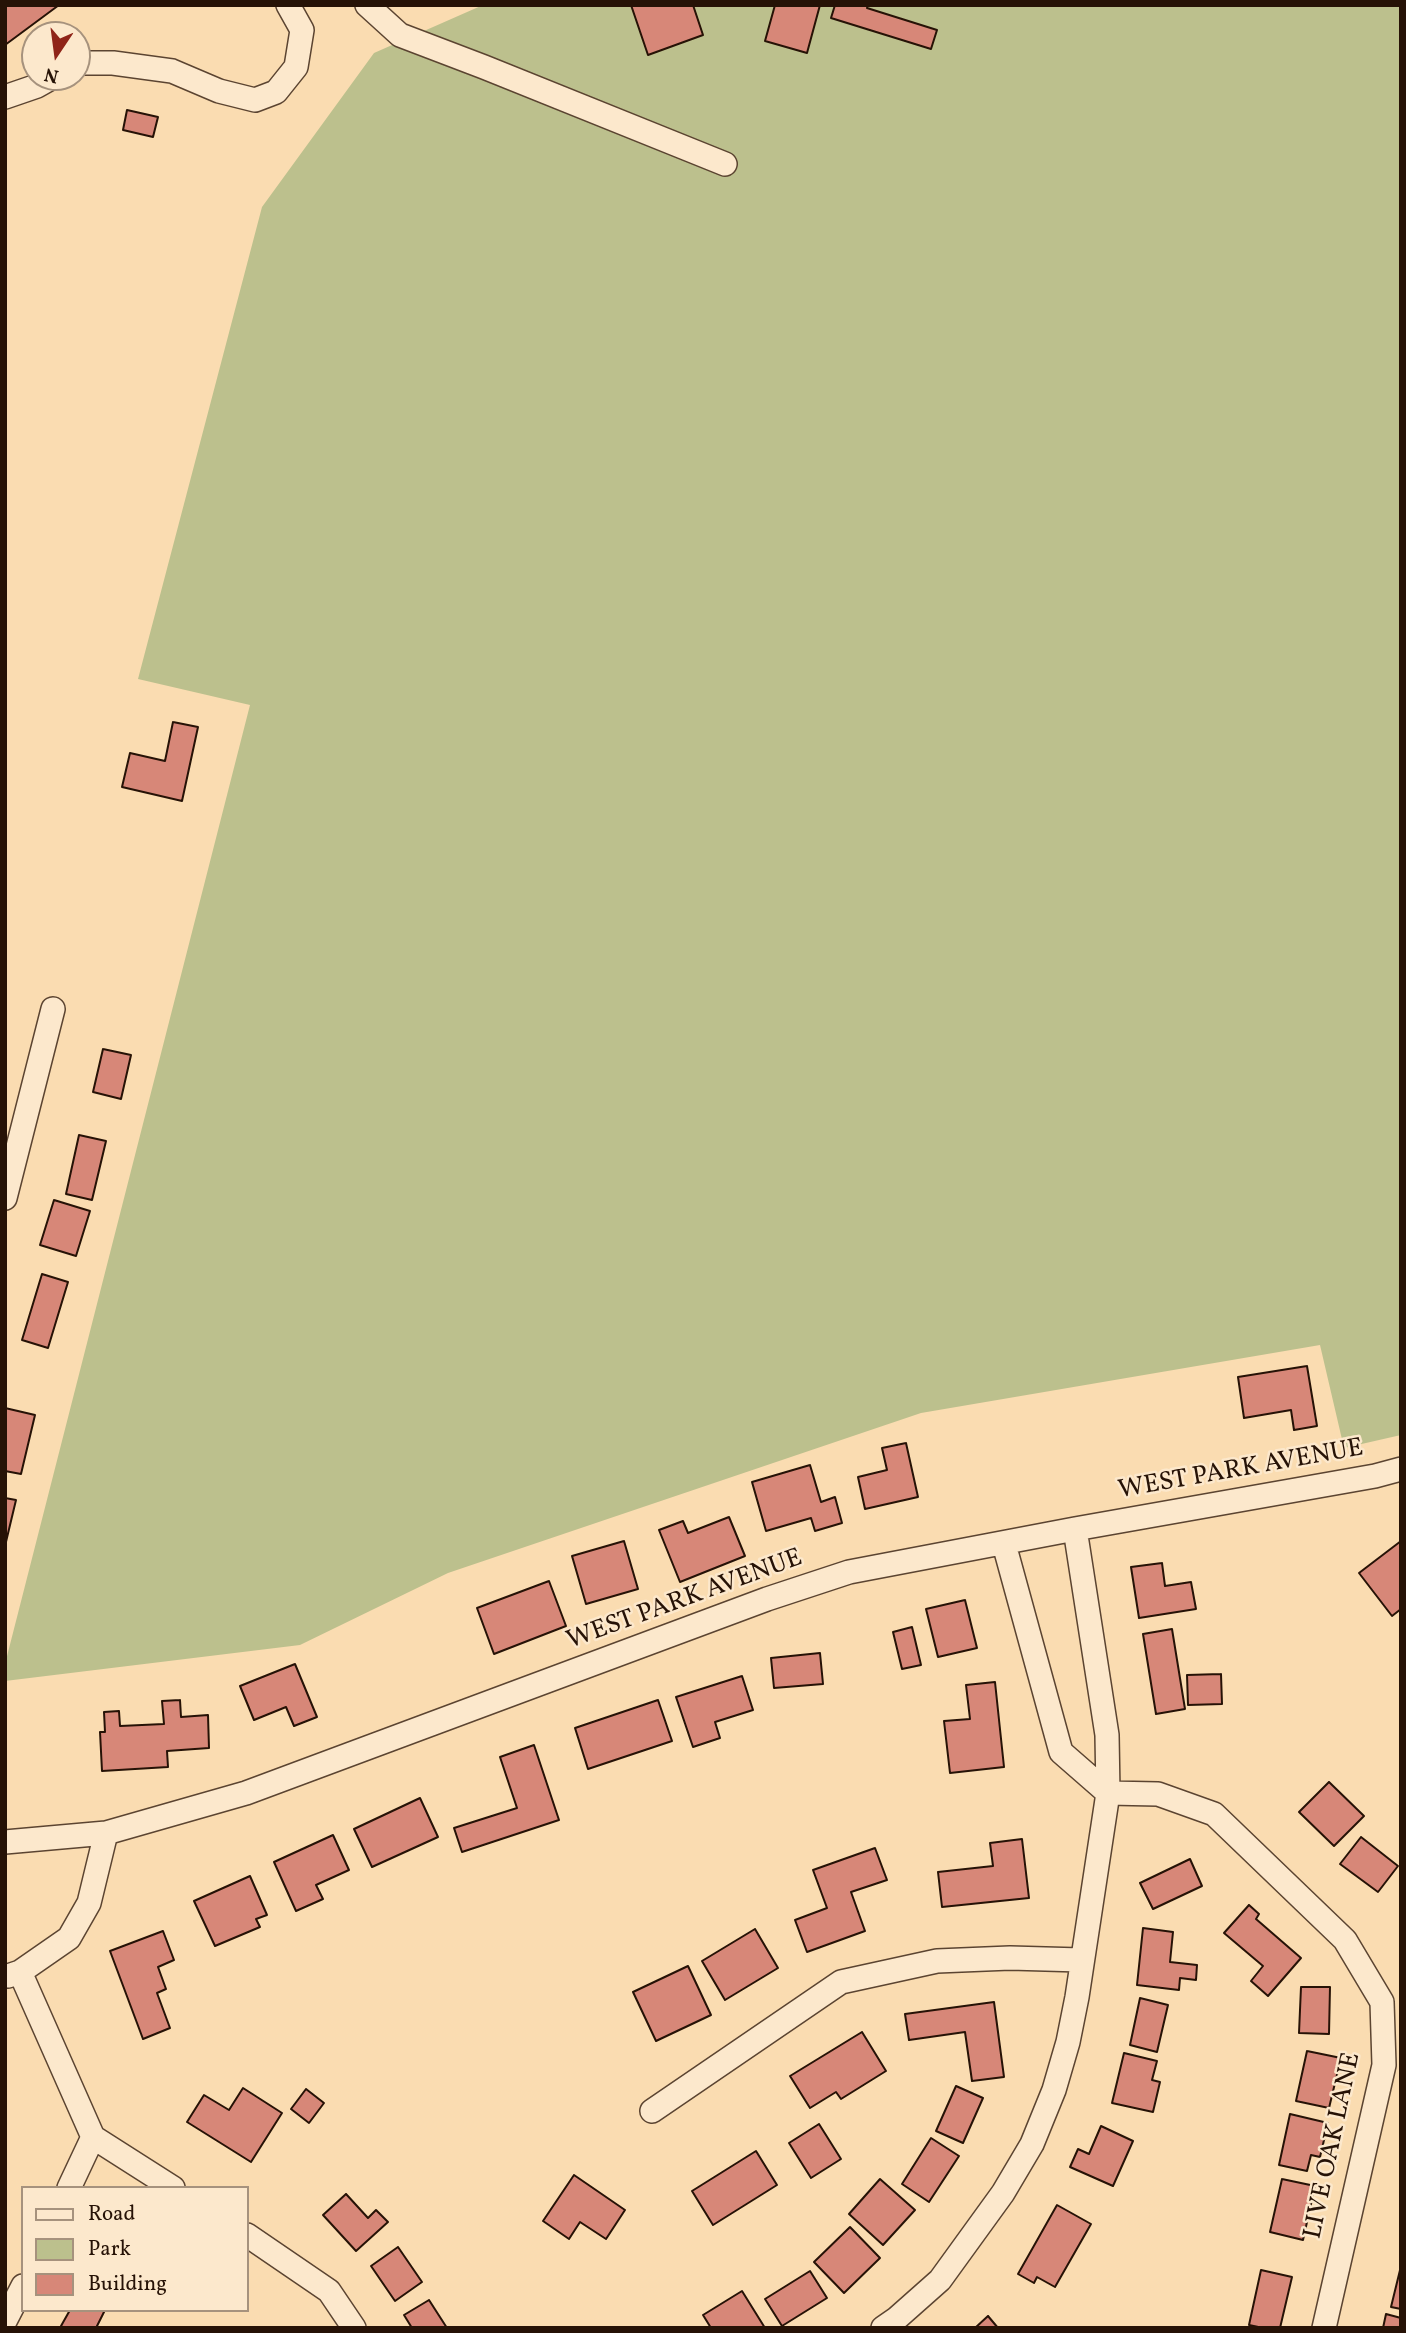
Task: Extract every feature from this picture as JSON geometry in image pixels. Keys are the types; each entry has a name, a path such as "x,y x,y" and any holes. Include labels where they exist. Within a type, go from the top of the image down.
{"street":[{"path":"91,63 113,63 172,71 219,91 255,100 276,92 296,67 302,30 288,5"},
{"path":"367,5 400,35 484,66 724,164"},
{"path":"5,97 22,91"},
{"path":"5,1198 53,1009"},
{"name":"WEST PARK AVENUE","path":"5,1842 106,1833 246,1793 767,1599 849,1572 1375,1476 1401,1469"},
{"path":"883,2328 940,2280 1003,2193 1032,2144 1054,2090 1068,2042 1108,1793 1107,1735 1075,1529"},
{"path":"1004,1544 1060,1752 1108,1793"},
{"name":"LIVE OAK LANE","path":"1108,1793 1158,1794 1214,1814 1345,1940 1382,2003 1384,2066 1324,2328"},
{"path":"106,1833 89,1903 69,1938 13,1975 93,2137 170,2186"},
{"path":"652,2110 841,1982 937,1962 1010,1958 1081,1960"},
{"path":"70,2186 93,2137"},
{"path":"248,2236 329,2291 354,2328"},
{"path":"5,2321 21,2290"}],"green space":[{"path":"483,5 1401,5 1401,1435 1344,1448 1320,1345 921,1413 448,1573 300,1645 5,1681 5,1664 250,705 138,679 262,207 374,53"}],"building":[{"path":"5,5 59,5 37,21 21,21 21,33 5,45"},
{"path":"631,5 693,5 703,35 648,55"},
{"path":"775,5 820,5 807,53 765,41"},
{"path":"835,5 868,5 867,8 937,30 931,49 831,18"},
{"path":"127,110 158,117 153,137 123,130"},
{"path":"173,722 198,727 182,801 122,787 130,753 165,761"},
{"path":"103,1049 131,1055 121,1099 93,1092"},
{"path":"79,1135 106,1141 92,1200 66,1194"},
{"path":"54,1200 90,1211 76,1256 40,1245"},
{"path":"42,1274 68,1282 48,1348 22,1340"},
{"path":"1307,1366 1317,1426 1294,1430 1291,1410 1244,1418 1238,1377"},
{"path":"5,1408 35,1415 21,1474 5,1471"},
{"path":"906,1443 918,1497 865,1509 858,1477 887,1470 882,1448"},
{"path":"810,1465 821,1502 835,1497 842,1523 815,1531 811,1518 766,1531 752,1482"},
{"path":"5,1498 16,1500 5,1546"},
{"path":"729,1517 745,1556 680,1582 659,1530 683,1521 688,1533"},
{"path":"624,1541 638,1589 586,1604 572,1556"},
{"path":"1401,1541 1401,1609 1392,1616 1359,1573"},
{"path":"1162,1563 1165,1586 1191,1582 1196,1609 1139,1618 1131,1567"},
{"path":"549,1581 566,1626 494,1654 477,1608"},
{"path":"965,1600 977,1648 938,1657 926,1609"},
{"path":"912,1627 921,1665 902,1669 893,1632"},
{"path":"1172,1629 1185,1709 1156,1714 1143,1634"},
{"path":"820,1653 823,1684 774,1688 771,1658"},
{"path":"295,1664 317,1717 294,1726 286,1707 254,1720 240,1686"},
{"path":"1221,1674 1222,1704 1188,1705 1187,1675"},
{"path":"742,1676 753,1710 715,1722 720,1738 693,1747 676,1697"},
{"path":"995,1682 1004,1767 950,1773 944,1721 970,1719 966,1685"},
{"path":"180,1700 181,1717 208,1715 209,1748 167,1751 168,1767 102,1771 100,1732 105,1732 104,1712 119,1711 120,1726 164,1724 162,1701"},
{"path":"658,1700 672,1741 588,1769 575,1728"},
{"path":"534,1745 559,1820 462,1852 454,1828 517,1808 500,1757"},
{"path":"1329,1782 1364,1816 1334,1846 1299,1812"},
{"path":"420,1798 438,1837 372,1867 354,1829"},
{"path":"333,1835 349,1870 316,1885 323,1899 296,1911 274,1862"},
{"path":"1361,1837 1398,1866 1378,1892 1340,1864"},
{"path":"1022,1839 1029,1898 942,1907 938,1872 993,1866 990,1843"},
{"path":"875,1848 887,1880 851,1892 865,1931 807,1952 795,1920 827,1908 813,1870"},
{"path":"1190,1859 1202,1886 1153,1909 1140,1883"},
{"path":"250,1876 267,1915 256,1919 260,1927 215,1946 194,1901"},
{"path":"1249,1905 1259,1914 1256,1919 1301,1958 1268,1996 1251,1981 1263,1966 1224,1933"},
{"path":"1143,1928 1173,1932 1170,1962 1197,1965 1196,1980 1180,1978 1179,1990 1137,1985"},
{"path":"755,1929 778,1968 725,2000 702,1961"},
{"path":"163,1931 174,1960 158,1967 166,1989 157,1993 170,2028 143,2039 110,1951"},
{"path":"688,1966 711,2015 656,2041 633,1992"},
{"path":"1301,1987 1330,1987 1329,2034 1299,2033"},
{"path":"1140,1998 1168,2005 1157,2052 1130,2045"},
{"path":"994,2002 1004,2077 972,2081 965,2032 909,2040 905,2014"},
{"path":"862,2032 886,2071 841,2099 836,2092 810,2108 790,2076"},
{"path":"1307,2051 1341,2058 1329,2108 1296,2101"},
{"path":"1124,2053 1157,2061 1152,2080 1160,2082 1153,2112 1112,2103"},
{"path":"956,2086 983,2098 963,2143 936,2131"},
{"path":"243,2088 282,2113 251,2162 187,2122 204,2095 229,2110"},
{"path":"306,2089 324,2103 309,2123 291,2109"},
{"path":"1290,2114 1328,2123 1320,2157 1311,2155 1307,2171 1279,2165"},
{"path":"819,2124 841,2159 811,2178 789,2143"},
{"path":"1101,2126 1133,2141 1113,2186 1070,2167 1078,2149 1089,2154"},
{"path":"931,2138 959,2156 929,2202 902,2184"},
{"path":"756,2151 777,2185 713,2225 692,2191"},
{"path":"574,2175 625,2210 606,2239 580,2222 569,2239 543,2221"},
{"path":"880,2179 915,2210 883,2245 849,2214"},
{"path":"1282,2179 1315,2186 1303,2240 1270,2232"},
{"path":"346,2194 368,2218 376,2210 388,2222 356,2251 323,2215"},
{"path":"1057,2205 1091,2224 1055,2287 1037,2277 1034,2283 1018,2274"},
{"path":"850,2227 880,2258 844,2293 814,2262"},
{"path":"398,2247 422,2282 395,2301 371,2266"},
{"path":"1401,2266 1401,2309 1391,2307"},
{"path":"1261,2270 1292,2277 1280,2328 1249,2325"},
{"path":"810,2271 827,2298 782,2326 765,2299"},
{"path":"742,2291 765,2328 711,2328 703,2315"},
{"path":"429,2300 447,2328 412,2328 404,2315"},
{"path":"69,2312 104,2312 96,2328 61,2326"},
{"path":"1386,2314 1401,2318 1401,2328 1383,2328"},
{"path":"988,2316 998,2328 975,2328"}]}
